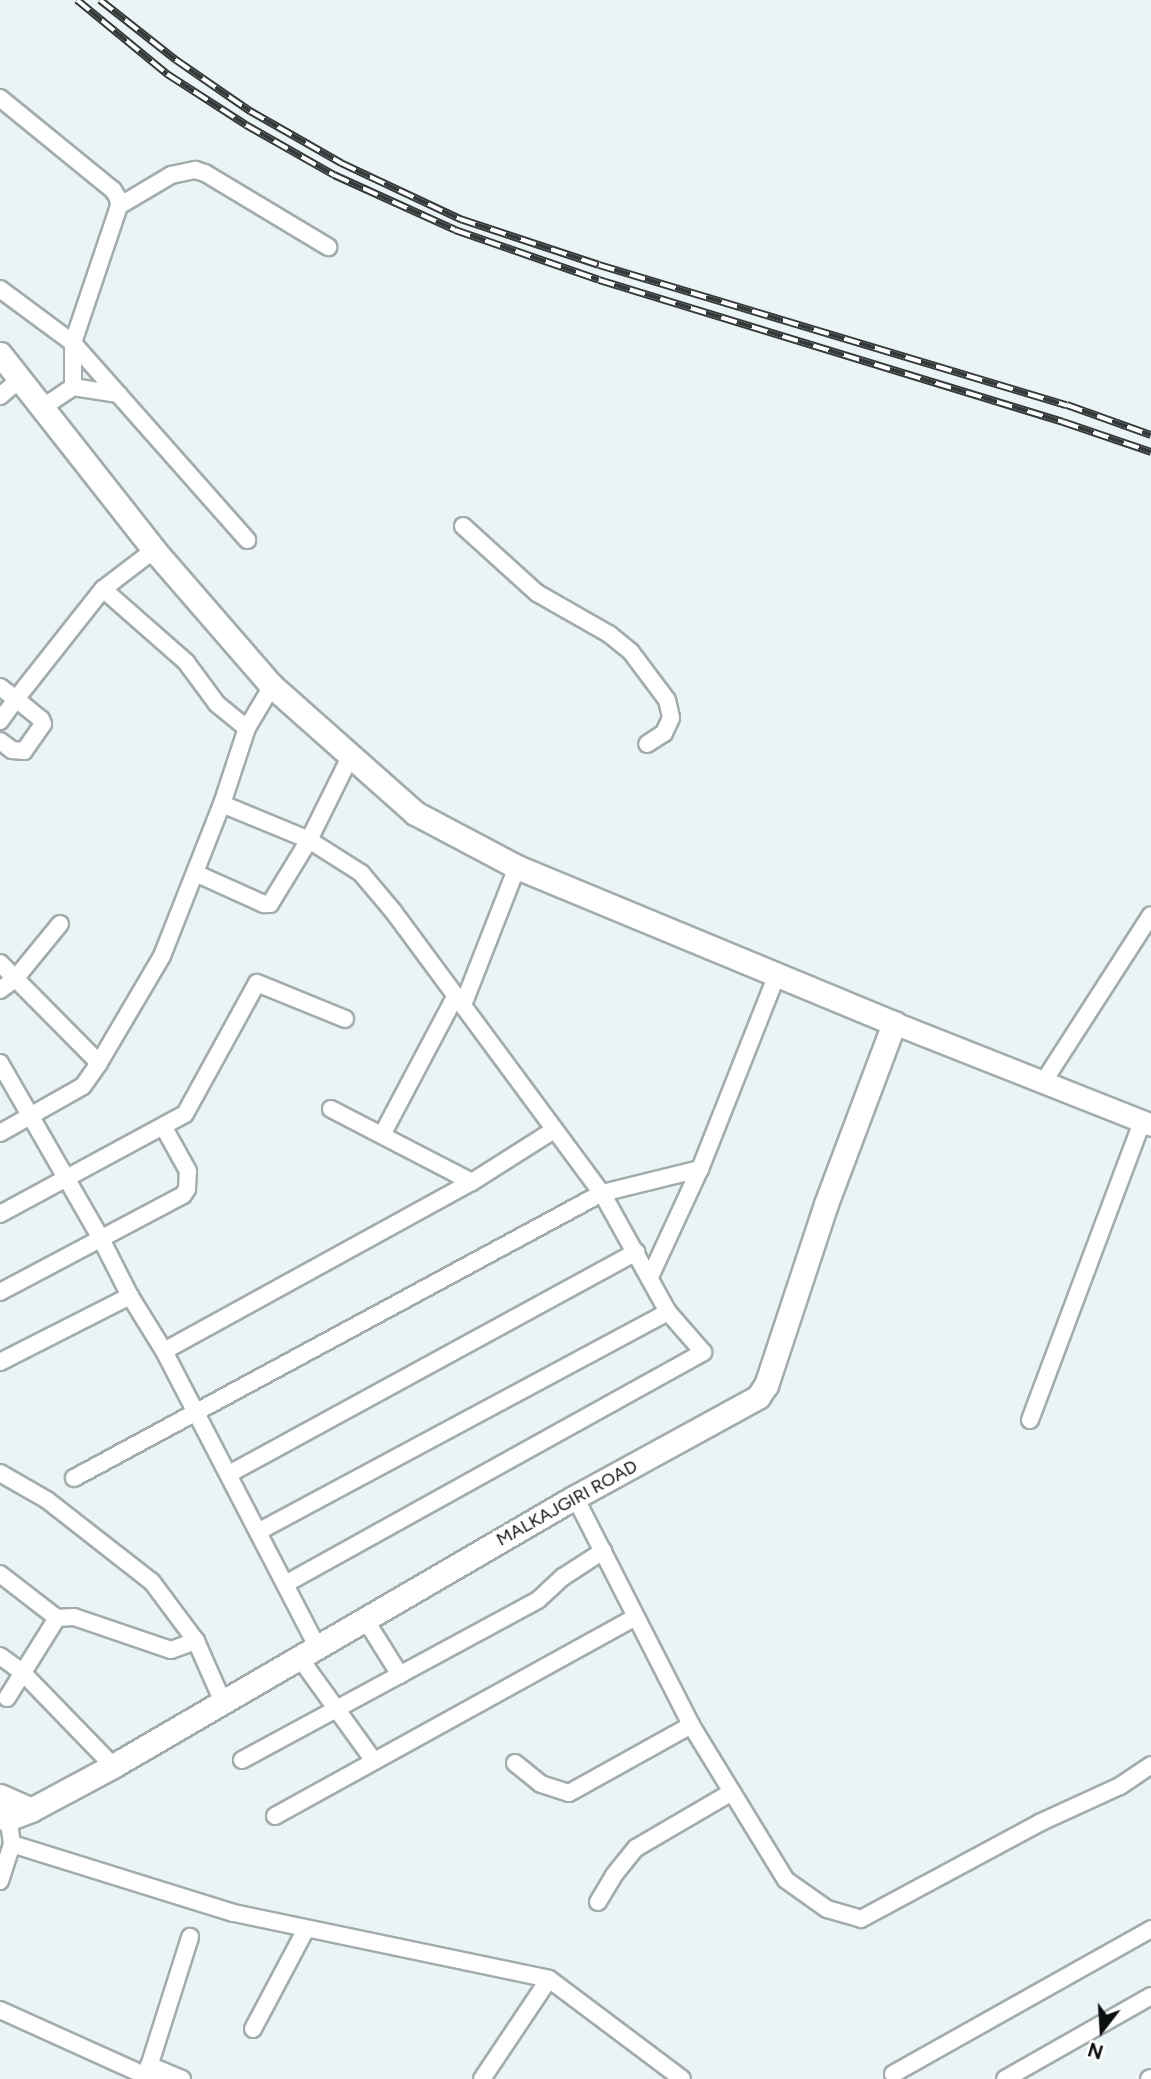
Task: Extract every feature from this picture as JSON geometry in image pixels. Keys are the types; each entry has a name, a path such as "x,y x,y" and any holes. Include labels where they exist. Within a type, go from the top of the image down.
{"main road":[{"path":"0,354 154,550 272,686 415,813 517,867 776,977 894,1023"},
{"name":"MALKAJGIRI ROAD","path":"3,1807 31,1810 113,1766 222,1700 575,1497 758,1397 766,1385 826,1204 894,1023"}],"street":[{"path":"0,98 113,190 119,206 74,343 73,387"},
{"path":"119,206 171,175 195,170 205,173 328,247"},
{"path":"0,289 74,343 247,540"},
{"path":"0,396 20,379"},
{"path":"43,407 73,387 117,394"},
{"path":"463,526 537,593 609,634 631,652 667,699 671,718 664,733 647,744"},
{"path":"0,721 103,589 154,550"},
{"path":"103,589 186,662 217,704 247,728"},
{"path":"0,1133 83,1086 99,1063 162,956 222,804 247,728 272,686"},
{"path":"0,687 41,719 43,724 24,751 12,750 0,741"},
{"path":"195,873 268,905 309,841 351,757"},
{"path":"222,804 309,841 361,873 460,1000 602,1193 668,1312 703,1352 285,1584"},
{"path":"382,1135 460,1000 517,867"},
{"path":"1044,1081 1151,915"},
{"path":"0,990 15,979 60,924"},
{"path":"0,963 99,1063"},
{"path":"650,1277 700,1169 776,977"},
{"path":"0,1214 185,1114 257,983 345,1019"},
{"path":"894,1023 1147,1123 1030,1420"},
{"path":"0,1063 100,1237 130,1296 164,1350 229,1474 285,1584 308,1651 336,1710 374,1761"},
{"path":"331,1109 472,1182"},
{"path":"0,1292 187,1189 188,1171 163,1126"},
{"path":"164,1350 472,1182 554,1130"},
{"path":"74,1479 195,1410 602,1193 700,1169"},
{"path":"229,1474 636,1252"},
{"path":"0,1362 130,1296"},
{"path":"258,1531 668,1312"},
{"path":"0,1473 47,1500 152,1582 195,1641 222,1700"},
{"path":"575,1497 691,1725 786,1880 827,1909 861,1919 1039,1824 1120,1786 1151,1765"},
{"path":"242,1760 538,1600 563,1577 603,1551"},
{"path":"0,1574 57,1618 74,1617 172,1650 195,1641"},
{"path":"275,1816 636,1617"},
{"path":"7,1698 57,1618"},
{"path":"365,1619 400,1675"},
{"path":"0,1656 23,1673 113,1766"},
{"path":"515,1763 541,1784 569,1794 691,1725"},
{"path":"598,1902 614,1875 636,1848 732,1792"},
{"path":"0,1881 12,1844 3,1807"},
{"path":"12,1844 234,1913 549,1979 682,2079"},
{"path":"253,2029 306,1929"},
{"path":"893,2074 1151,1929"},
{"path":"149,2073 190,1937"},
{"path":"482,2079 549,1979"},
{"path":"1005,2079 1151,1996"},
{"path":"0,2010 149,2073 182,2079"}],"railway":[{"path":"77,0 167,74 246,125 334,175 455,230 599,280 1063,422 1151,452"},
{"path":"100,0 176,60 250,111 341,163 460,219 599,265 1067,405 1151,435"}]}
